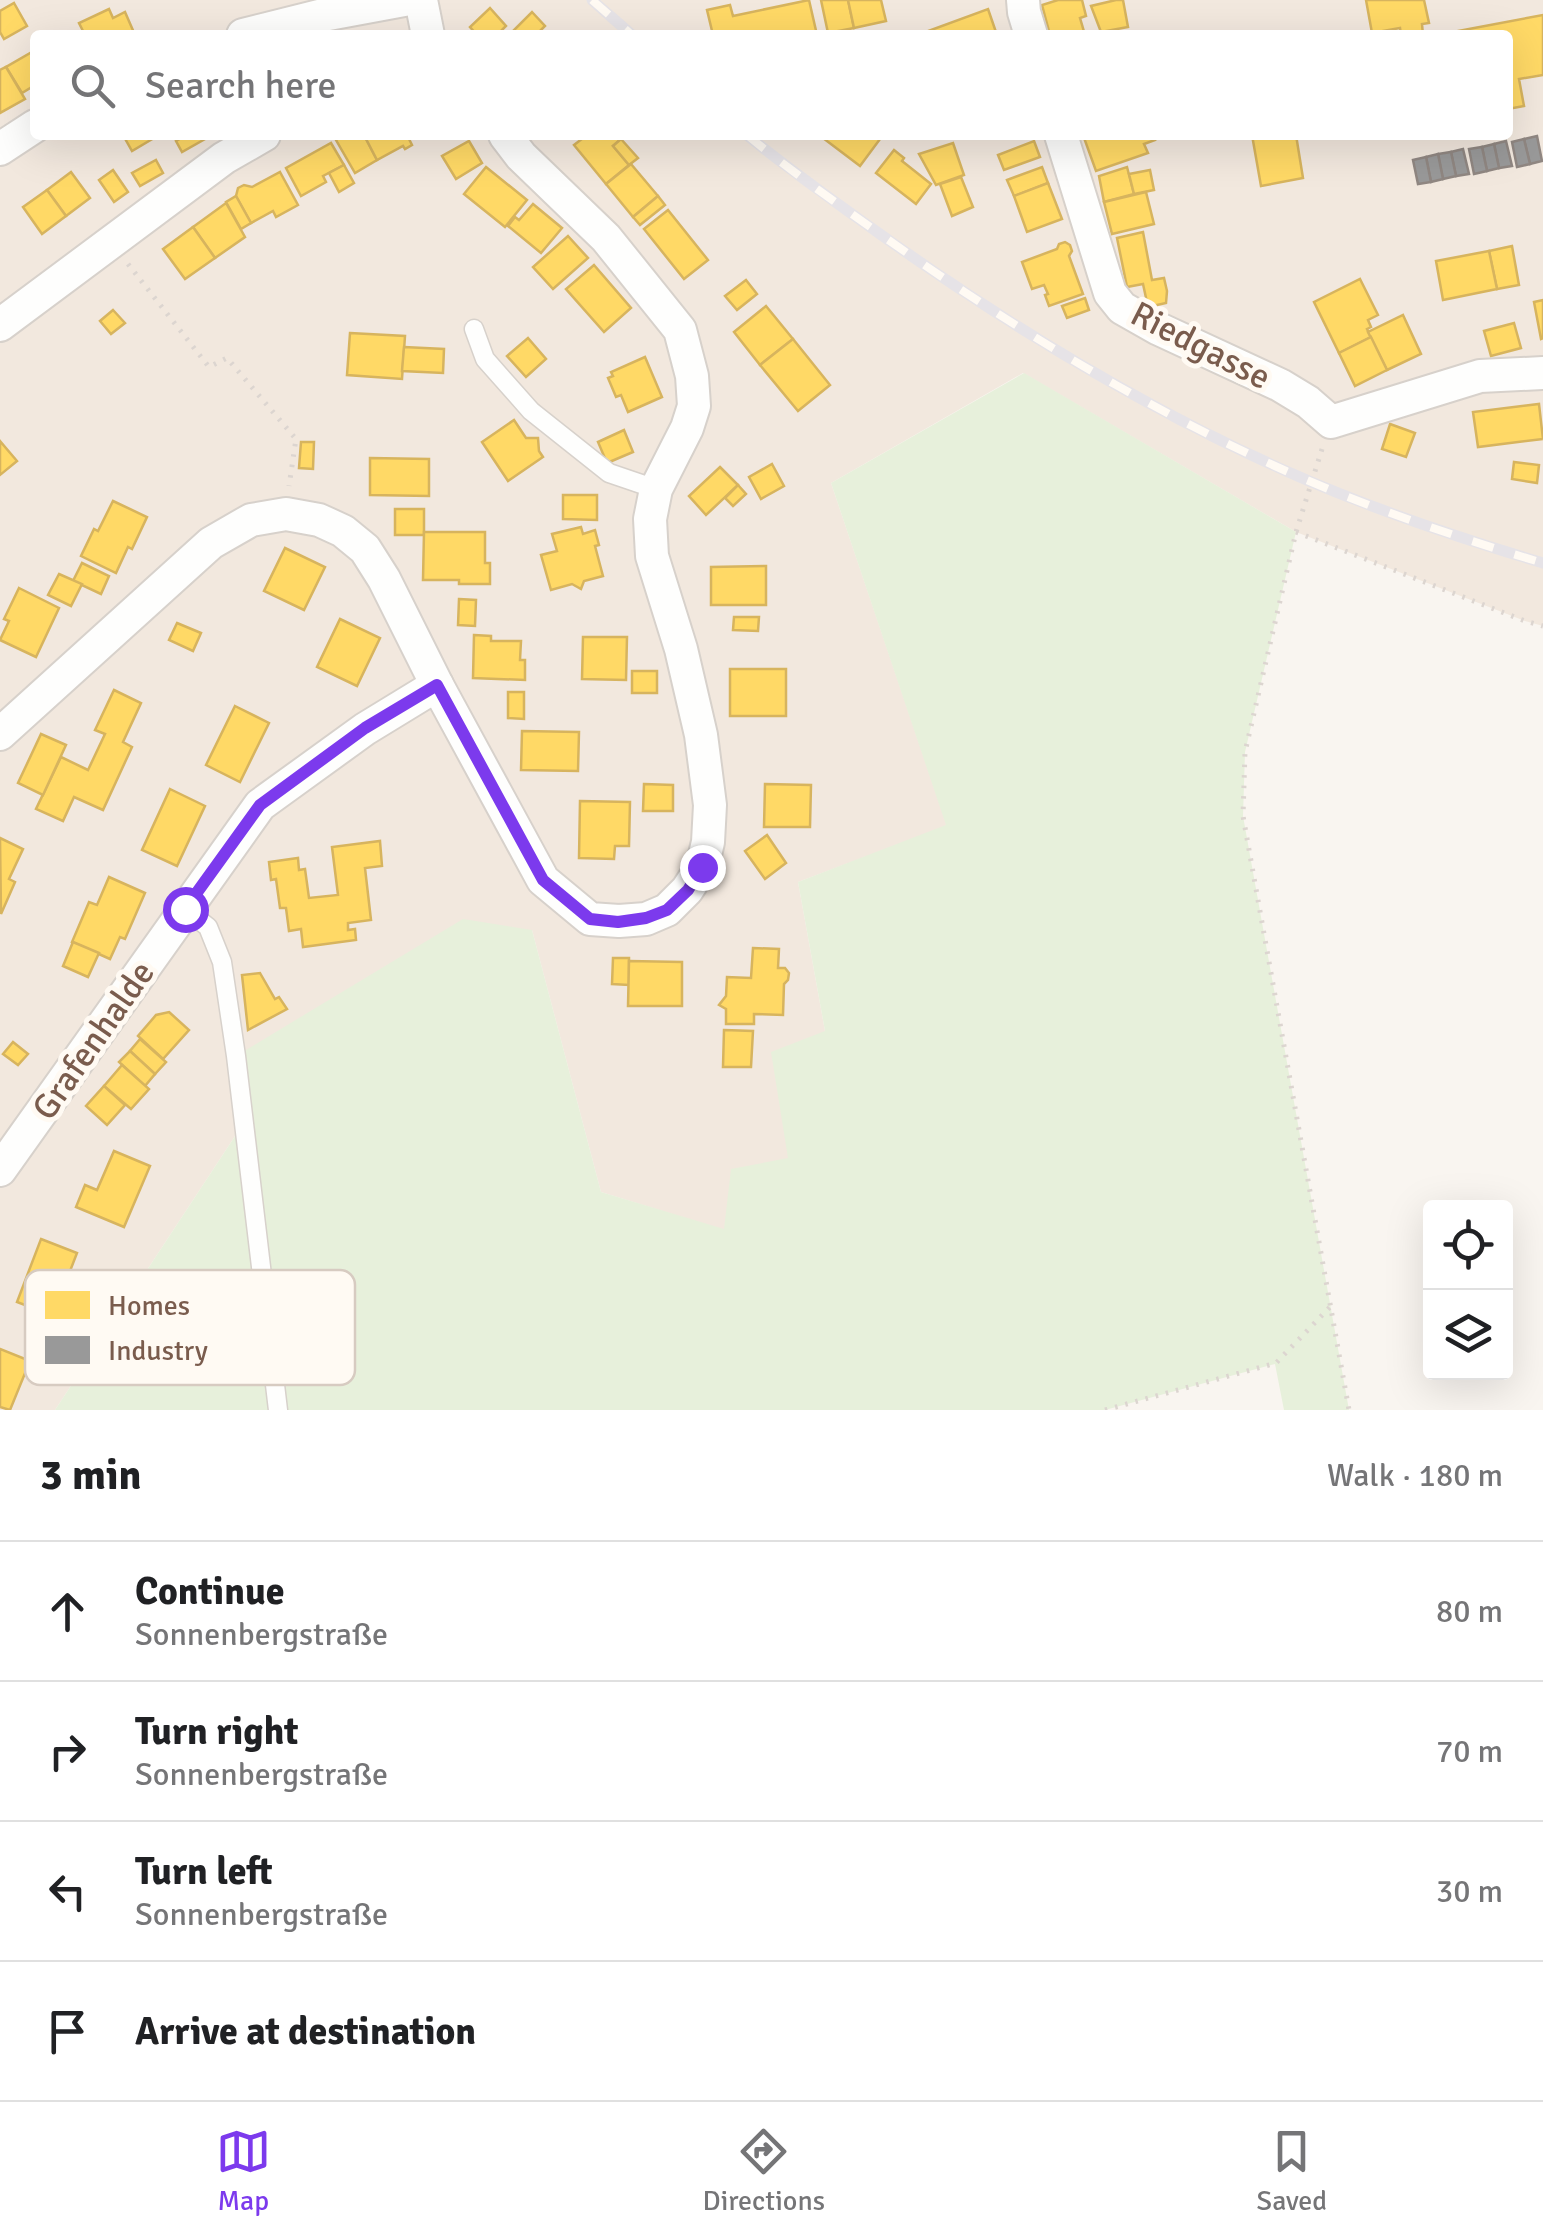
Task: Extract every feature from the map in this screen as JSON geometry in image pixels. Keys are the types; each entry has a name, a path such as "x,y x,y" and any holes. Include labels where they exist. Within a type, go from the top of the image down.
{"street":[{"path":"263,30 404,0"},
{"path":"422,0 427,30"},
{"path":"1023,0 1029,30"},
{"path":"0,149 30,129"},
{"path":"0,325 224,158 255,140"},
{"path":"0,734 211,544 251,520 286,514 319,520 343,531 365,548 543,880 590,919 618,922 667,910 688,890 702,867 710,805 701,735 681,649 652,556 650,519 656,488 694,406 692,376 680,330 606,238 509,140"},
{"name":"Riedgasse","path":"1064,140 1110,292 1122,308 1280,385 1331,422"},
{"path":"1331,422 1480,376 1543,373"},
{"name":"Grafenhalde","path":"0,1170 260,805 365,728 437,685"}],"lane":[{"path":"474,329 485,359 531,411 609,473 656,488"},
{"path":"185,909 208,927 222,962 261,1270"},
{"path":"275,1385 278,1410"}],"path":[{"path":"110,242 209,367 227,358 296,439 286,514"},
{"path":"1331,422 1296,532 1245,752 1242,816 1349,1410"},
{"path":"1296,532 1543,626"},
{"path":"1105,1410 1276,1364 1332,1306"}],"shaded area":[{"path":"0,0 1543,0 1543,626 1296,532 1023,373 831,483 947,826 798,882 825,1031 789,1158 724,1230 601,1192 532,930 243,1124 147,1270 25,1270 25,1385 71,1385 55,1410 0,1410"}],"green space":[{"path":"1024,373 1296,532 1245,752 1243,816 1349,1410 1284,1410 1275,1364 1105,1410 55,1410 71,1385 355,1385 355,1270 147,1270 243,1124 236,1056 463,919 532,930 601,1192 724,1229 731,1169 788,1158 771,1052 825,1031 798,882 946,825 831,483"}],"building: Homes":[{"path":"809,0 816,30 712,30 707,10 730,5 733,16"},
{"path":"821,0 848,0 854,28 827,30"},
{"path":"848,0 881,0 886,21 854,28"},
{"path":"1082,0 1086,16 1080,18 1084,30 1049,30 1042,5"},
{"path":"1123,0 1128,27 1100,30 1091,6"},
{"path":"1366,0 1424,0 1429,23 1422,24 1423,30 1371,30"},
{"path":"14,3 27,26 4,39 0,11"},
{"path":"490,8 506,26 502,30 470,27"},
{"path":"109,9 113,18 125,12 133,30 82,30 79,23"},
{"path":"988,9 995,30 931,30"},
{"path":"532,12 545,26 541,30 514,30"},
{"path":"1543,15 1543,75 1519,79 1524,106 1513,108 1513,30 1464,30"},
{"path":"30,53 30,88 22,93 6,67"},
{"path":"6,67 25,99 0,113 0,70"},
{"path":"126,140 151,140 132,151"},
{"path":"178,140 203,140 182,152"},
{"path":"336,140 367,140 377,160 355,173"},
{"path":"367,140 410,140 412,145 377,160"},
{"path":"580,140 620,140 613,146 629,165 606,184 574,145"},
{"path":"622,140 638,158 629,165 613,146"},
{"path":"826,140 879,140 860,166"},
{"path":"1085,140 1155,140 1144,144 1148,153 1096,171"},
{"path":"1253,140 1297,140 1303,178 1261,186"},
{"path":"469,141 482,163 456,179 442,156"},
{"path":"1034,141 1040,157 1004,170 998,155"},
{"path":"331,143 344,165 323,176 326,182 301,196 286,168"},
{"path":"953,143 964,175 936,185 919,154"},
{"path":"894,150 931,184 916,204 876,173"},
{"path":"156,160 163,173 140,186 132,173"},
{"path":"631,164 658,196 633,217 606,184"},
{"path":"344,165 354,183 339,192 329,173"},
{"path":"486,167 527,200 505,227 464,194"},
{"path":"1042,167 1048,183 1014,196 1007,180"},
{"path":"1127,167 1134,194 1104,202 1099,176"},
{"path":"113,170 128,192 114,202 99,180"},
{"path":"1150,170 1154,190 1134,194 1129,174"},
{"path":"71,172 90,198 66,216 47,190"},
{"path":"280,172 298,205 276,217 273,211 251,223 236,196 238,188 252,187"},
{"path":"961,177 973,207 952,216 940,184"},
{"path":"1048,183 1062,219 1027,232 1014,196"},
{"path":"47,190 66,216 42,234 23,207"},
{"path":"1146,192 1154,224 1112,234 1104,202"},
{"path":"236,196 251,223 241,229 226,202"},
{"path":"658,196 665,205 640,225 633,217"},
{"path":"226,203 245,237 215,258 193,227"},
{"path":"533,204 562,228 541,253 508,226"},
{"path":"668,210 708,260 684,279 644,229"},
{"path":"193,227 215,258 185,279 163,249"},
{"path":"1143,232 1152,280 1164,278 1167,291 1166,303 1148,307 1143,284 1127,287 1117,238"},
{"path":"568,236 588,258 553,289 533,267"},
{"path":"1065,242 1070,245 1069,256 1083,294 1049,306 1044,285 1032,289 1022,262"},
{"path":"1512,246 1519,285 1497,289 1489,251"},
{"path":"1489,251 1497,289 1443,300 1436,261"},
{"path":"594,265 631,308 604,332 566,289"},
{"path":"1360,279 1378,315 1368,320 1371,337 1339,353 1314,302"},
{"path":"746,280 757,294 737,310 725,296"},
{"path":"1085,298 1089,310 1067,318 1062,306"},
{"path":"1543,300 1543,338 1541,339 1534,302"},
{"path":"766,306 793,339 760,365 734,332"},
{"path":"113,310 125,323 111,334 100,321"},
{"path":"1403,315 1421,354 1387,370 1368,332"},
{"path":"1514,323 1521,348 1491,356 1484,331"},
{"path":"350,333 405,336 402,379 347,375"},
{"path":"1371,337 1387,370 1355,386 1339,353"},
{"path":"528,338 546,359 526,377 507,356"},
{"path":"793,339 830,385 798,411 760,365"},
{"path":"404,347 444,349 443,373 402,371"},
{"path":"645,357 662,397 628,412 608,378 613,376 611,372"},
{"path":"1539,404 1543,439 1478,447 1473,412"},
{"path":"514,420 526,438 538,438 543,457 508,481 482,442"},
{"path":"1390,424 1415,433 1406,457 1382,449"},
{"path":"624,430 633,452 607,463 598,442"},
{"path":"0,441 17,461 0,475"},
{"path":"301,442 314,442 313,469 299,468"},
{"path":"370,458 429,459 429,496 370,495"},
{"path":"1514,462 1539,465 1537,483 1512,479"},
{"path":"772,464 784,486 761,499 749,477"},
{"path":"720,467 738,485 706,515 689,496"},
{"path":"738,485 746,494 733,506 725,498"},
{"path":"563,495 597,495 597,520 563,519"},
{"path":"113,501 147,517 116,573 81,556"},
{"path":"395,509 424,509 424,535 395,535"},
{"path":"581,527 583,534 595,530 603,576 584,581 581,589 572,584 551,590 541,555 557,551 552,534"},
{"path":"424,532 485,532 490,584 423,580"},
{"path":"285,548 325,567 304,610 264,591"},
{"path":"82,563 109,576 101,594 73,581"},
{"path":"766,566 766,605 711,605 711,567"},
{"path":"59,574 82,584 71,606 48,595"},
{"path":"19,588 59,608 36,657 0,640 9,621 4,619"},
{"path":"459,599 476,600 475,626 458,625"},
{"path":"734,617 759,617 758,631 733,630"},
{"path":"340,619 380,638 357,686 317,667"},
{"path":"177,623 201,633 193,651 169,640"},
{"path":"474,635 491,636 491,641 521,641 525,680 473,678"},
{"path":"583,637 627,637 626,680 582,679"},
{"path":"730,669 786,669 786,716 730,716"},
{"path":"632,671 657,671 657,693 632,693"},
{"path":"114,690 141,703 123,742 132,747 103,810 74,797 63,821 36,809 61,757 88,770 105,734 95,730"},
{"path":"508,692 524,692 524,719 508,718"},
{"path":"235,706 269,723 240,782 206,765"},
{"path":"522,731 579,732 578,771 521,770"},
{"path":"41,734 66,745 43,795 18,783"},
{"path":"644,784 673,785 673,811 643,811"},
{"path":"765,784 811,785 810,827 764,827"},
{"path":"170,789 205,806 177,866 142,850"},
{"path":"580,801 630,802 629,846 615,846 614,859 579,858"},
{"path":"767,835 786,863 765,879 745,851"},
{"path":"0,838 23,849 9,879 15,882 1,914"},
{"path":"380,841 382,866 365,868 371,920 348,923 348,930 355,929 356,940 303,947 301,929 289,931 286,908 280,908 269,862 298,858 299,870 305,869 309,898 338,895 332,847"},
{"path":"109,877 145,893 125,939 120,937 110,959 72,942 89,902 97,905"},
{"path":"73,942 99,953 88,977 63,966"},
{"path":"753,948 779,949 778,968 789,973 784,984 783,1015 754,1014 754,1024 726,1024 726,1009 719,1005 726,996 727,977 751,978"},
{"path":"613,958 629,958 629,985 612,984"},
{"path":"629,961 682,962 682,1006 628,1006"},
{"path":"260,973 275,999 279,997 287,1009 248,1030 242,975"},
{"path":"169,1012 189,1030 163,1059 138,1036 156,1015"},
{"path":"724,1030 753,1031 751,1067 723,1067"},
{"path":"140,1039 166,1062 155,1074 130,1051"},
{"path":"13,1042 28,1054 18,1065 3,1054"},
{"path":"130,1051 155,1074 145,1086 119,1062"},
{"path":"122,1065 149,1089 131,1109 104,1086"},
{"path":"104,1086 125,1105 107,1125 86,1106"},
{"path":"114,1151 150,1166 124,1227 76,1207 85,1185 97,1190"},
{"path":"41,1239 77,1253 70,1270 29,1270"},
{"path":"25,1281 25,1305 17,1302"},
{"path":"0,1349 25,1359 25,1373 10,1410 0,1407"}],"building: Industry":[{"path":"1537,136 1542,161 1530,164 1524,139"},
{"path":"1524,139 1530,164 1517,167 1512,142"},
{"path":"1506,141 1512,166 1499,168 1494,144"},
{"path":"1494,144 1499,168 1487,171 1482,147"},
{"path":"1482,147 1487,171 1474,174 1469,149"},
{"path":"1463,149 1469,174 1456,176 1451,152"},
{"path":"1451,152 1456,176 1443,179 1438,154"},
{"path":"1438,154 1443,179 1431,182 1426,157"},
{"path":"1426,157 1431,182 1418,184 1413,160"}],"railway":[{"path":"592,0 626,30"},
{"path":"754,140 935,272 1031,335 1182,421 1317,485 1543,563"}],"route":[{"path":"185,909 260,805 365,728 437,685 543,880 590,919 618,922 667,910 688,890 702,867"}]}
